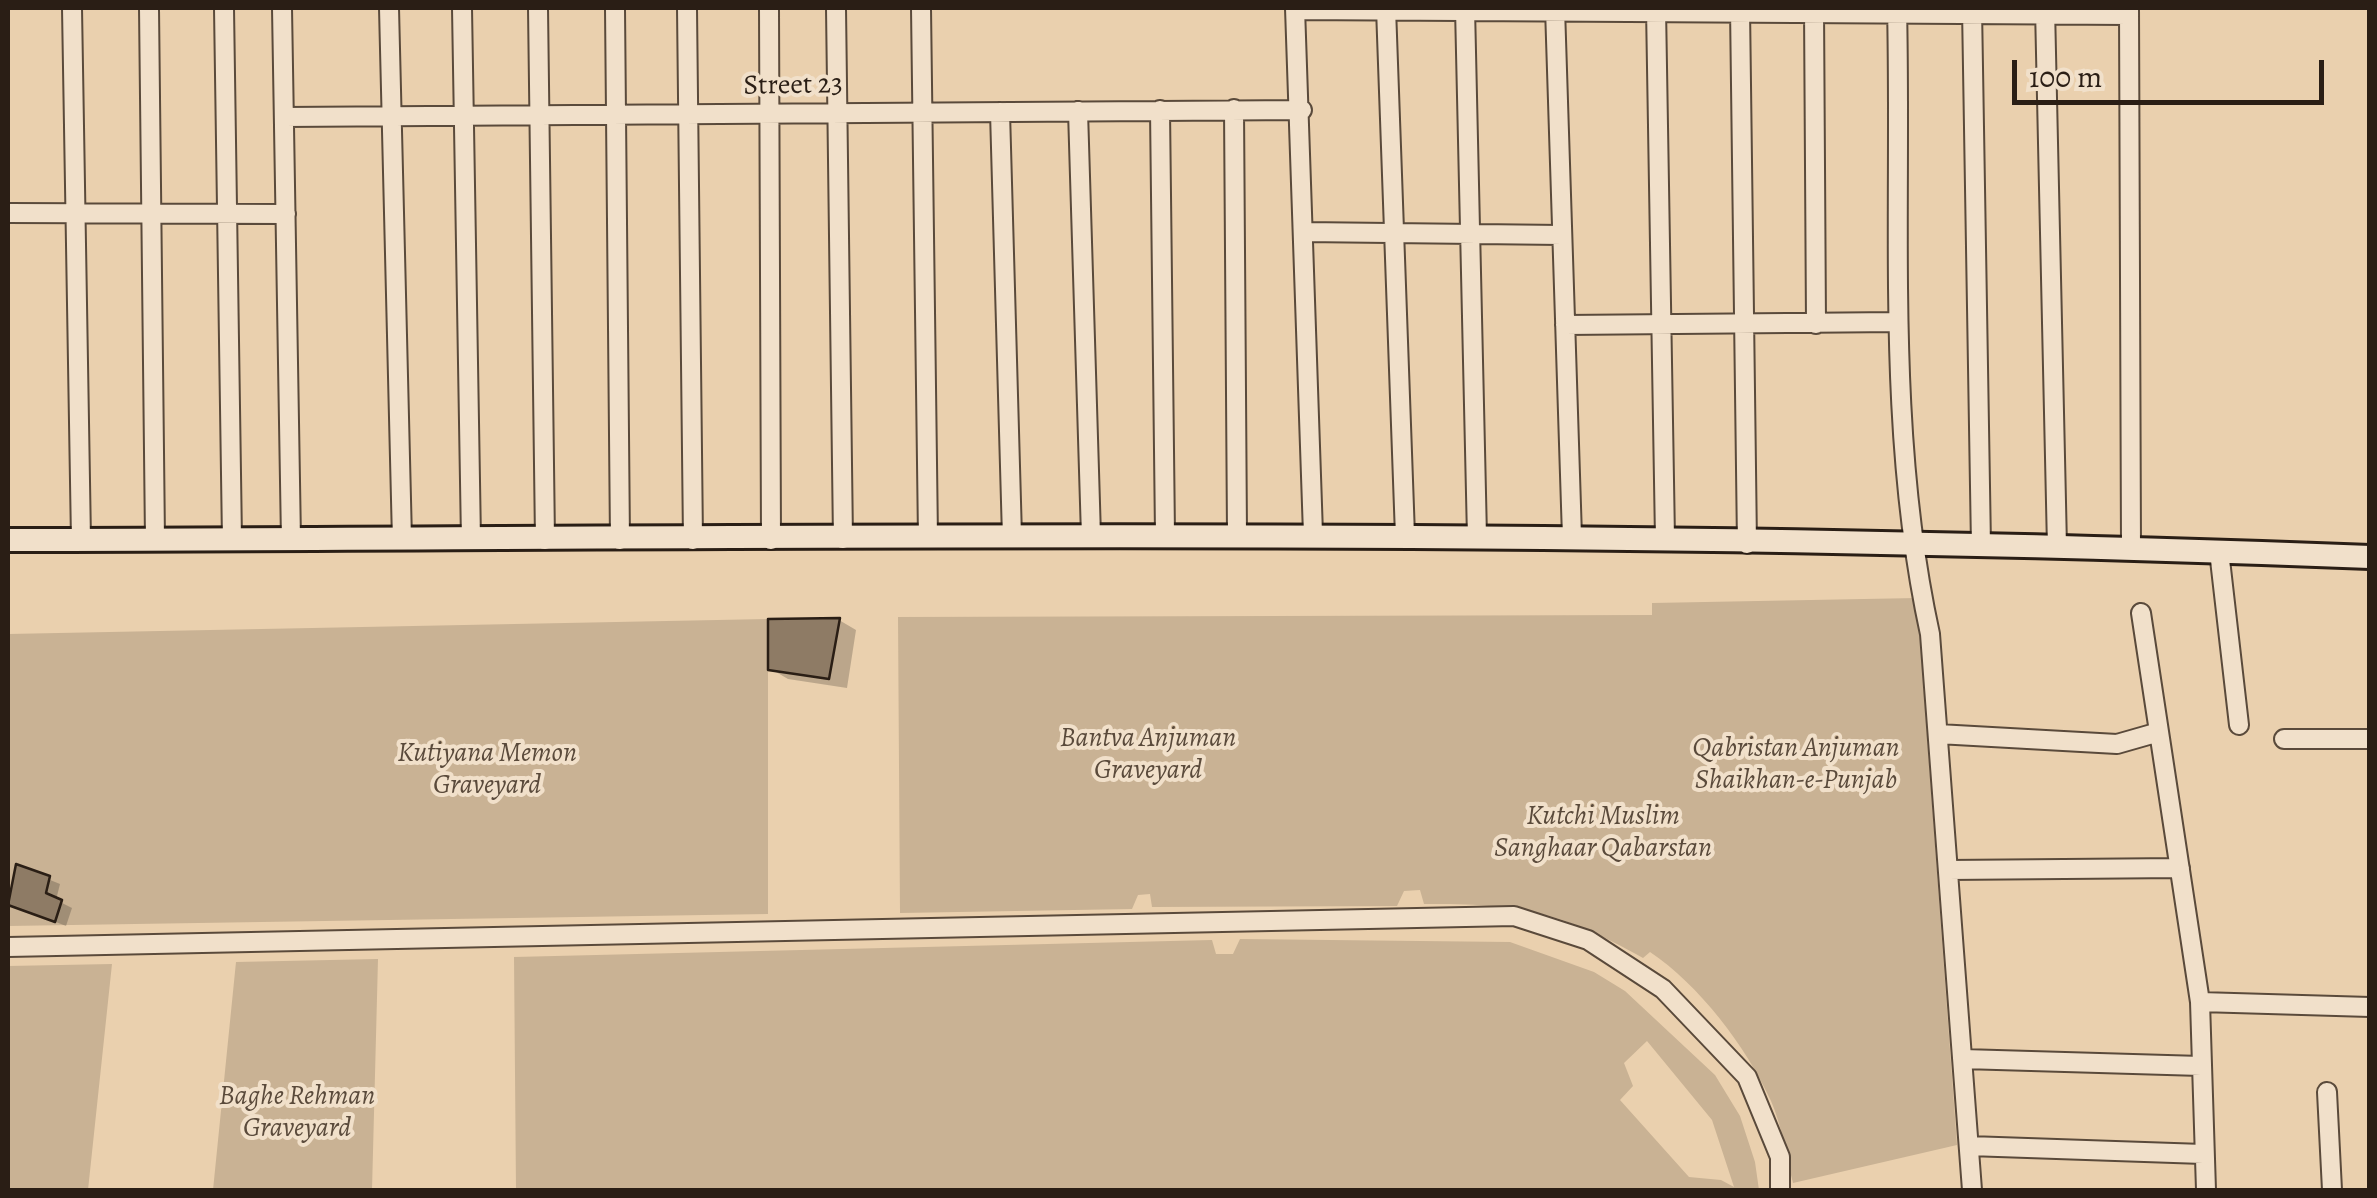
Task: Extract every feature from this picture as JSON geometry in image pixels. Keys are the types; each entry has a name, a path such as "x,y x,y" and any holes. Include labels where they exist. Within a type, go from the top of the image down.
{"street":[{"path":"72,8 81,540"},
{"path":"149,8 155,540"},
{"path":"224,8 232,540"},
{"path":"282,8 291,540"},
{"path":"389,8 402,540"},
{"path":"462,8 471,540"},
{"path":"538,8 545,540"},
{"path":"616,8 620,540"},
{"path":"687,8 694,540"},
{"path":"769,8 771,540"},
{"path":"836,8 843,539"},
{"path":"921,8 928,538"},
{"path":"1313,534 1302,110 1295,9 2129,11 2130,548"},
{"path":"1386,9 1405,536"},
{"path":"1465,9 1477,537"},
{"path":"1555,10 1572,537"},
{"path":"1656,10 1665,539"},
{"path":"1740,10 1747,544"},
{"path":"1814,10 1816,324"},
{"path":"1972,10 1982,546"},
{"path":"1897,11 1898,322 1911,546 1930,634 1972,1190"},
{"path":"2045,11 2057,547"},
{"path":"1234,109 1237,534"},
{"path":"1160,110 1165,535"},
{"name":"Street 23","path":"284,117 1302,110"},
{"path":"1078,111 1091,536"},
{"path":"1000,112 1012,537"},
{"path":"8,213 286,214"},
{"path":"1304,232 1562,236"},
{"path":"1565,324 1898,322"},
{"path":"8,540 771,540 1313,534 2130,548 2370,556"},
{"path":"2219,551 2240,726"},
{"path":"2141,613 2200,1002 2206,1190"},
{"path":"1938,734 2118,744 2159,732"},
{"path":"2284,739 2370,739"},
{"path":"1948,870 2180,868"},
{"path":"8,948 1514,916 1588,940 1663,989 1748,1077 1780,1158 1780,1190"},
{"path":"2200,1002 2370,1007"},
{"path":"1963,1059 2201,1066"},
{"path":"2327,1092 2332,1190"},
{"path":"1969,1146 2203,1154"}],"green space":[{"path":"1917,598 1957,1145 1793,1183 1781,1131 1761,1080 1720,1018 1686,981 1650,952 1643,958 1587,929 1538,913 1514,908 1424,904 1420,890 1404,891 1397,906 1152,907 1150,894 1138,895 1132,909 900,913 898,617 1652,615 1652,603"},
{"name":"Kutiyana Memon Graveyard","path":"768,619 768,914 8,926 8,634"},
{"path":"1240,939 1510,942 1594,972 1625,991 1715,1075 1740,1116 1755,1162 1759,1190 516,1190 514,957 1212,940 1216,954 1233,954","holes":["1647,1041 1712,1120 1734,1187 1721,1180 1689,1177 1620,1100 1633,1086 1624,1063"]},
{"name":"Baghe Rehman Graveyard","path":"378,959 372,1190 213,1190 236,962"},
{"path":"112,964 88,1190 8,1190 8,966"}],"building":[{"path":"840,618 829,679 768,670 768,619"},
{"path":"16,864 50,876 46,893 62,900 55,922 8,905"}],"park label":[{"name":"Bantva Anjuman Graveyard","path":"1148,755"},
{"name":"Qabristan Anjuman Shaikhan-e-Punjab","path":"1796,765"},
{"name":"Kutchi Muslim Sanghaar Qabarstan","path":"1603,833"}]}
